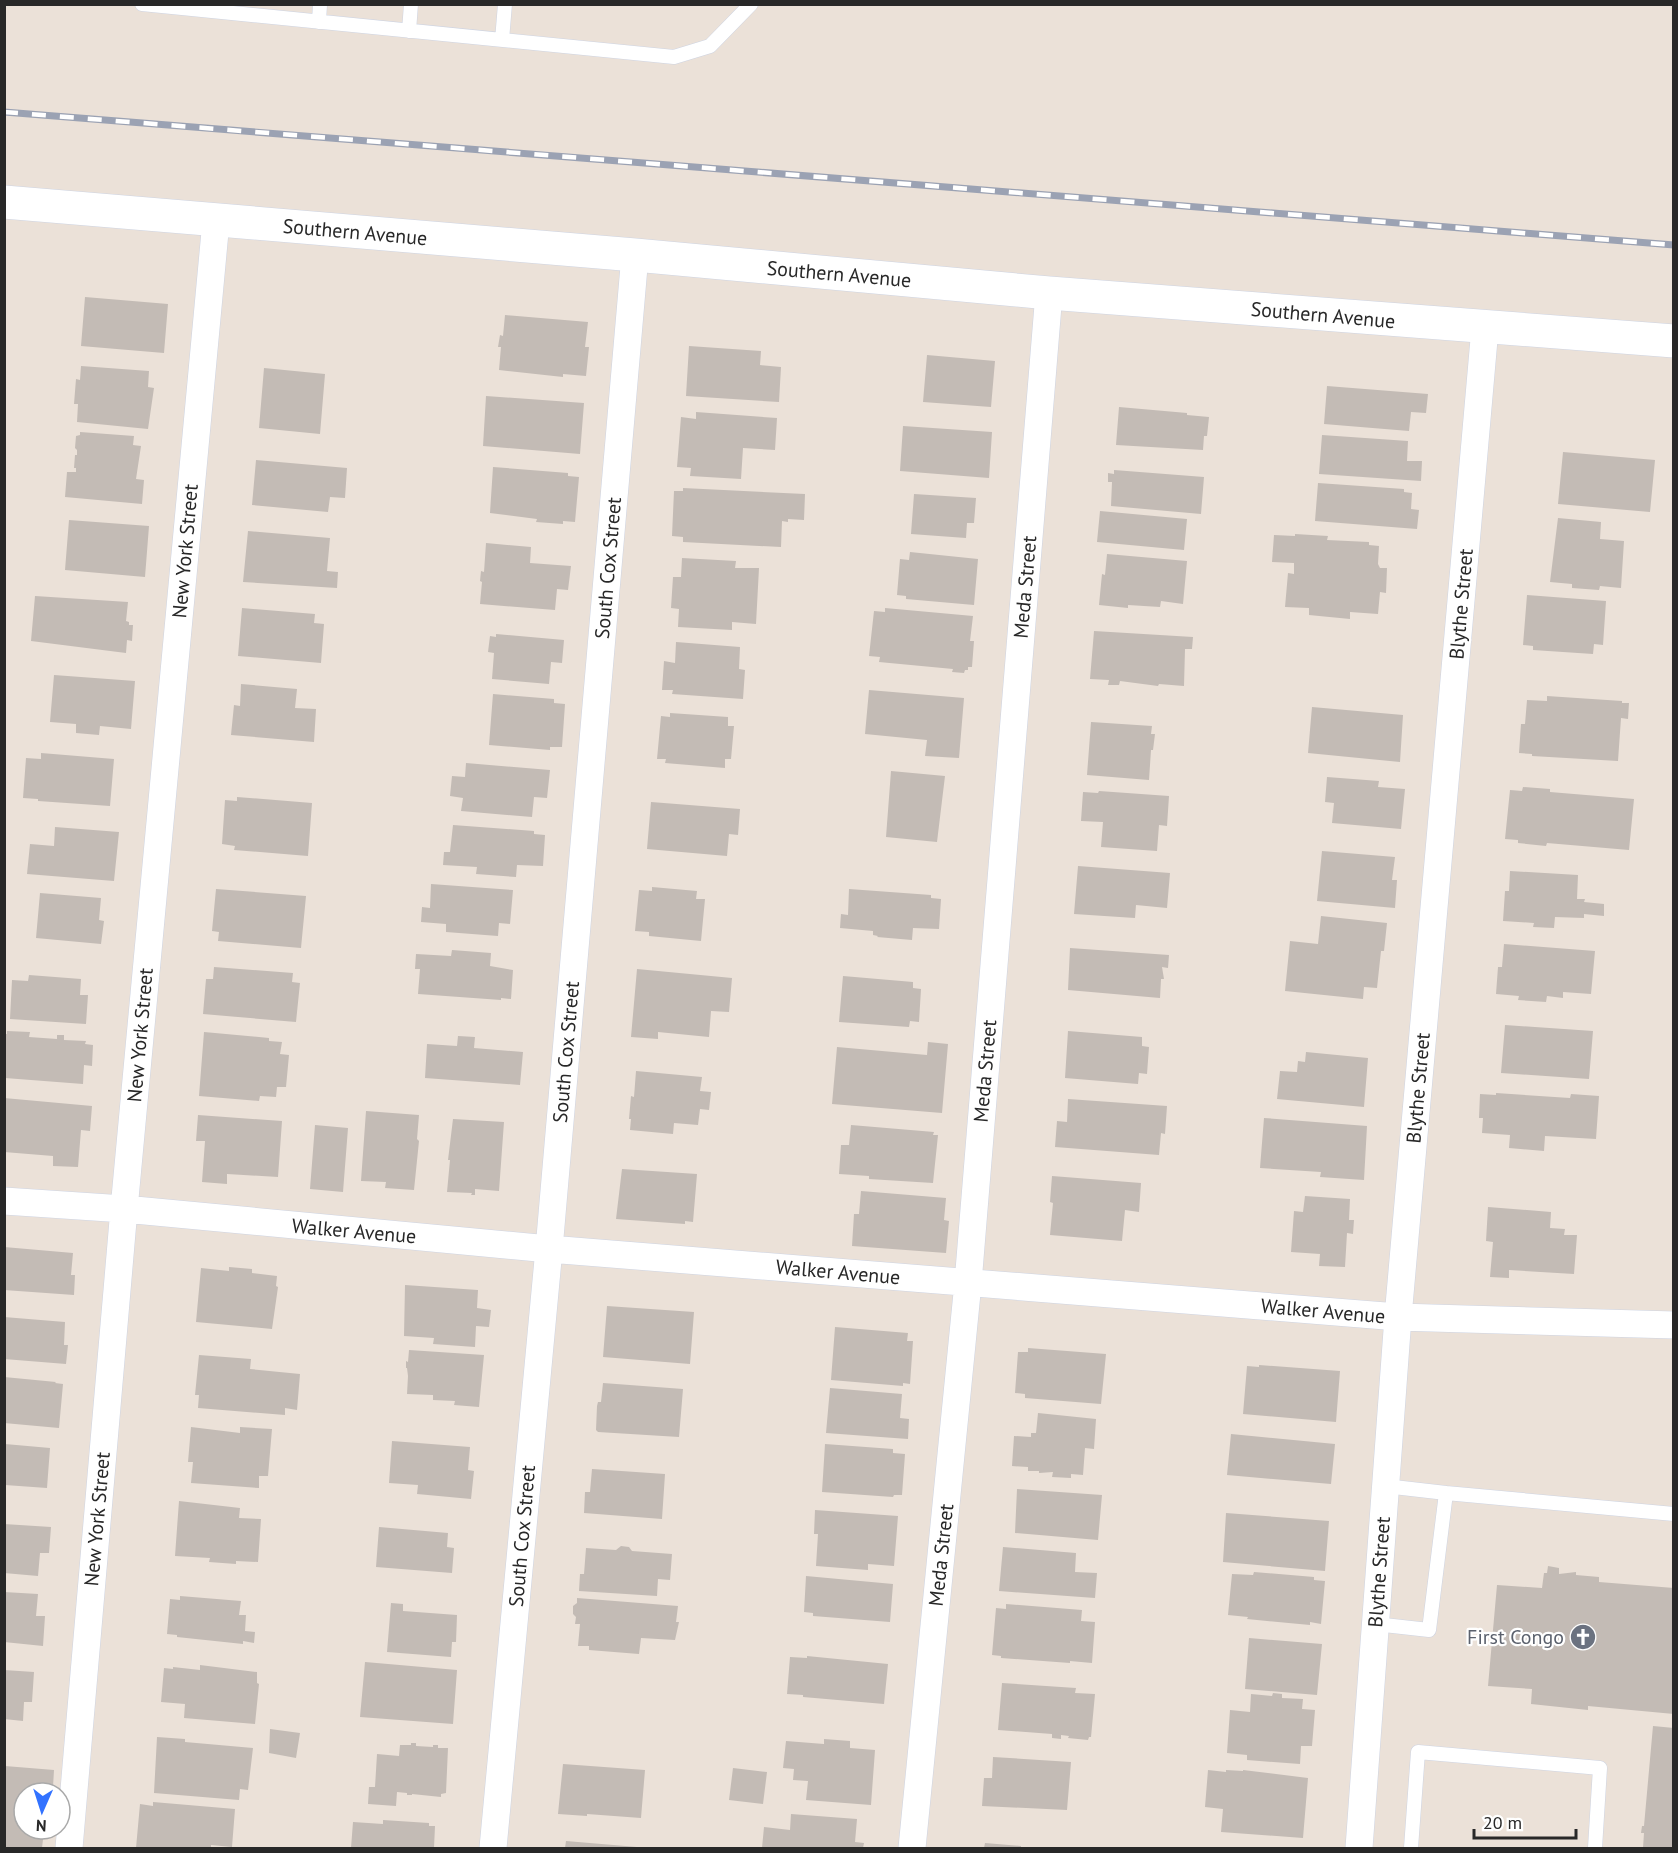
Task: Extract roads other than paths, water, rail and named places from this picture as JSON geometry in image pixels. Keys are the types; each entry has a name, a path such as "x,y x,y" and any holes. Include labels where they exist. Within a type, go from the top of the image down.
{"main road":[{"name":"Southern Avenue","path":"4,202 635,255 1049,293 1674,342"}],"street":[{"name":"New York Street","path":"69,1848 124,1209 216,221"},
{"name":"South Cox Street","path":"493,1848 549,1249 635,255"},
{"name":"Meda Street","path":"912,1848 968,1283 1049,293"},
{"name":"Blythe Street","path":"1359,1848 1398,1317 1485,328"},
{"name":"Walker Avenue","path":"4,1201 124,1209 549,1249 1398,1317 1674,1325"}],"lane":[{"path":"142,4 225,9 319,22 674,57 710,46 751,4"},
{"path":"319,22 320,4"},
{"path":"409,31 411,4"},
{"path":"502,40 505,4"},
{"path":"1385,1486 1674,1514"},
{"path":"1375,1624 1429,1630 1446,1493"},
{"path":"1411,1848 1418,1752 1600,1768 1595,1848"}],"railway":[{"path":"4,112 1674,245"}],"place":[{"name":"First Congo","path":"1583,1637"}]}
